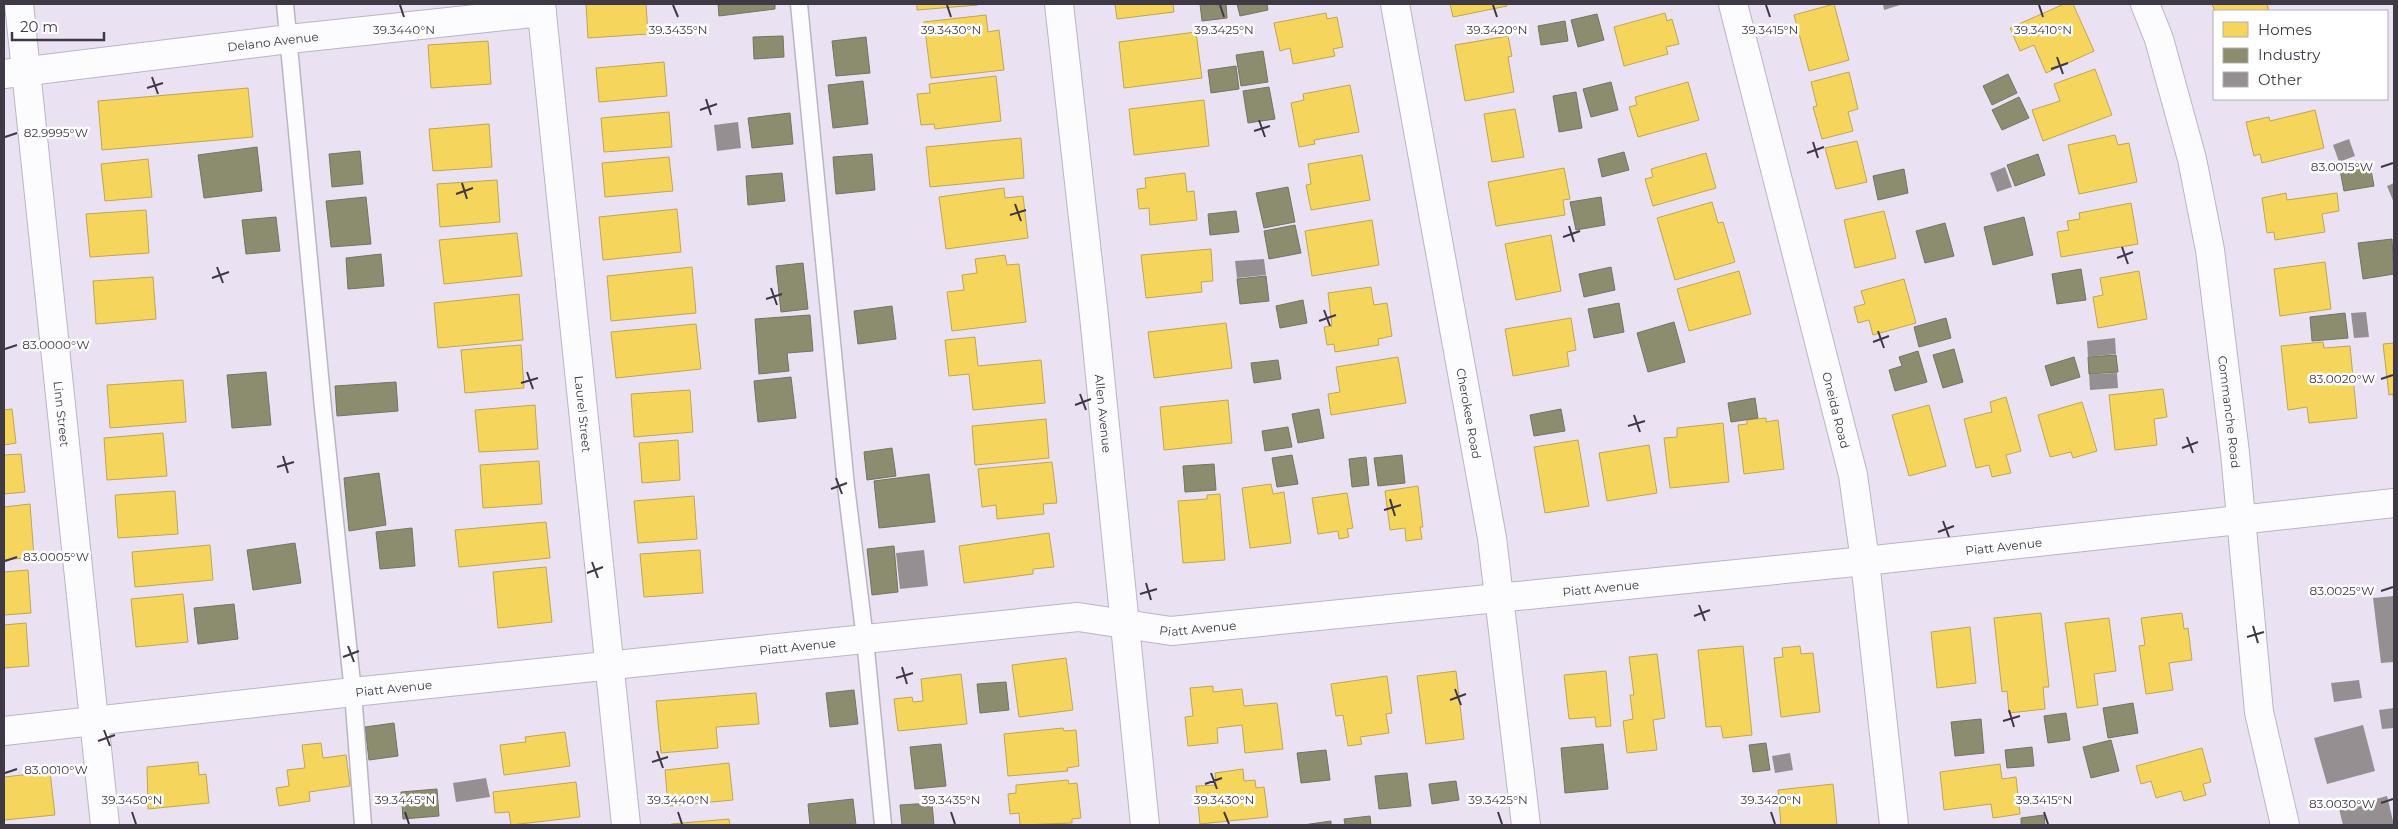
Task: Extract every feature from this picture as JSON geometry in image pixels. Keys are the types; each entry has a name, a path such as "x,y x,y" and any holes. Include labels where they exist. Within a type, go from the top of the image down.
{"street":[{"name":"Linn Street","path":"19,4 15,73 105,825"},
{"name":"Allen Avenue","path":"1059,4 1094,316 1145,825"},
{"name":"Cherokee Road","path":"1395,4 1492,538 1526,825"},
{"name":"Oneida Road","path":"1733,4 1853,475 1866,561 1894,825"},
{"name":"Commanche Road","path":"2145,4 2159,39 2192,159 2210,250 2235,453 2259,712 2285,825"},
{"name":"Delano Avenue","path":"15,73 542,8"},
{"name":"Laurel Street","path":"542,8 626,825"},
{"name":"Piatt Avenue","path":"4,731 353,692 1078,617 1171,631 1866,561 2394,503"}],"lane":[{"path":"285,4 323,408 353,692 363,825"},
{"path":"799,4 846,486 865,639 883,825"}],"building: Homes":[{"path":"586,4 646,4 648,34 588,38"},
{"path":"917,4 978,4 978,5 917,10"},
{"path":"1115,4 1173,4 1174,12 1117,19"},
{"path":"1450,4 1507,4 1507,6 1453,17"},
{"path":"1834,4 1849,60 1809,71 1794,15"},
{"path":"2064,4 2073,4 2094,51 2046,73 2034,45 2020,51 2010,28"},
{"path":"2212,4 2267,4 2269,10 2215,10"},
{"path":"1326,13 1327,19 1337,17 1343,47 1333,49 1335,56 1293,64 1290,48 1280,51 1274,23"},
{"path":"1665,13 1667,21 1672,19 1679,44 1666,47 1668,54 1624,66 1614,27"},
{"path":"986,15 988,32 999,30 1004,70 931,78 924,22"},
{"path":"1196,32 1202,78 1124,88 1119,42"},
{"path":"1508,36 1512,56 1508,57 1514,92 1465,101 1455,45"},
{"path":"488,41 491,84 431,88 428,45"},
{"path":"664,62 667,96 599,102 596,68"},
{"path":"2095,69 2112,115 2043,141 2032,110 2060,101 2054,84"},
{"path":"1849,72 1858,109 1848,112 1853,131 1822,139 1813,107 1817,106 1811,82"},
{"path":"996,76 1001,121 935,129 934,124 921,125 917,94 930,93 929,84"},
{"path":"1688,82 1699,120 1638,137 1629,107 1637,105 1635,97"},
{"path":"1350,85 1359,132 1314,140 1315,144 1299,147 1291,103 1304,100 1303,94"},
{"path":"248,88 253,137 102,150 98,101"},
{"path":"1204,100 1209,146 1134,155 1129,109"},
{"path":"1515,109 1524,157 1492,162 1484,114"},
{"path":"2315,110 2324,148 2262,163 2260,154 2254,156 2246,122 2269,117 2270,121"},
{"path":"669,112 672,147 604,152 601,118"},
{"path":"489,124 492,167 433,171 429,129"},
{"path":"2115,135 2118,145 2129,143 2137,182 2079,194 2068,145"},
{"path":"1021,138 1024,178 930,187 926,147"},
{"path":"1857,141 1867,182 1836,189 1825,148"},
{"path":"1706,153 1716,188 1653,206 1645,179 1653,177 1651,169"},
{"path":"1362,155 1370,200 1311,210 1306,185 1311,184 1308,164"},
{"path":"669,157 673,191 605,197 602,163"},
{"path":"148,159 152,197 105,201 101,164"},
{"path":"1564,168 1570,199 1563,200 1565,215 1496,226 1488,182"},
{"path":"1185,173 1187,192 1194,191 1197,220 1150,225 1149,208 1139,209 1137,189 1146,188 1145,178"},
{"path":"497,180 500,222 440,227 437,184"},
{"path":"1004,188 1005,198 1023,196 1028,238 946,249 939,197"},
{"path":"2286,193 2287,200 2337,193 2339,211 2322,214 2325,232 2275,240 2274,232 2267,233 2262,198"},
{"path":"1712,202 1718,223 1723,222 1735,262 1675,280 1657,218"},
{"path":"2131,203 2138,244 2061,257 2057,232 2069,230 2067,221 2080,219 2079,213"},
{"path":"677,209 681,252 603,260 599,217"},
{"path":"146,210 149,253 90,257 86,214"},
{"path":"1884,211 1896,258 1855,268 1844,220"},
{"path":"1372,220 1379,265 1312,276 1305,231"},
{"path":"517,233 522,276 444,284 439,240"},
{"path":"1551,235 1561,291 1516,300 1505,244"},
{"path":"1211,249 1213,281 1201,282 1202,292 1146,298 1141,255"},
{"path":"1005,255 1007,265 1019,264 1026,322 952,331 947,292 964,290 962,275 977,273 975,259"},
{"path":"2325,262 2331,309 2280,316 2274,269"},
{"path":"692,267 696,313 611,321 607,276"},
{"path":"1739,271 1751,314 1689,331 1677,289"},
{"path":"2139,271 2147,319 2098,328 2093,297 2103,295 2100,278"},
{"path":"153,277 156,319 96,324 93,281"},
{"path":"1904,279 1916,323 1873,335 1869,320 1858,323 1854,307 1865,304 1861,291"},
{"path":"1371,287 1374,305 1387,303 1392,336 1378,339 1379,345 1335,352 1334,344 1327,345 1324,327 1332,326 1328,293"},
{"path":"519,294 523,340 438,348 434,303"},
{"path":"1571,318 1576,350 1567,352 1569,366 1513,376 1505,329"},
{"path":"1226,323 1232,368 1154,378 1148,332"},
{"path":"696,324 701,369 616,378 611,332"},
{"path":"975,337 978,366 1041,360 1045,403 973,410 969,374 949,376 945,340"},
{"path":"2323,342 2324,348 2350,346 2357,418 2309,423 2307,407 2288,410 2281,346"},
{"path":"2394,343 2394,408 2393,394 2389,395 2383,344"},
{"path":"521,345 524,388 465,393 461,350"},
{"path":"1398,357 1406,403 1331,415 1328,394 1340,392 1336,367"},
{"path":"183,380 186,422 110,428 107,385"},
{"path":"2163,389 2167,417 2154,419 2157,445 2115,450 2109,395"},
{"path":"690,390 693,432 634,437 631,394"},
{"path":"2006,397 2021,451 2006,455 2011,473 1992,477 1989,465 1976,468 1964,419 1992,412 1990,402"},
{"path":"1228,400 1232,443 1164,450 1160,407"},
{"path":"2082,402 2097,451 2073,458 2071,452 2050,457 2038,415"},
{"path":"535,405 538,449 479,452 475,410"},
{"path":"1929,405 1946,466 1909,476 1892,415"},
{"path":"12,409 16,443 4,445 4,410"},
{"path":"1766,418 1766,422 1778,420 1784,469 1744,474 1738,425 1747,424 1747,420"},
{"path":"1046,419 1049,458 975,465 972,426"},
{"path":"1723,423 1729,482 1670,488 1664,438 1677,437 1677,428"},
{"path":"163,433 167,476 107,480 104,438"},
{"path":"678,440 680,480 642,483 639,443"},
{"path":"1578,440 1589,506 1545,513 1534,447"},
{"path":"1649,445 1657,493 1607,501 1599,453"},
{"path":"21,454 25,492 4,494 4,455"},
{"path":"539,461 542,504 483,508 480,465"},
{"path":"1052,462 1057,503 1043,504 1044,514 997,519 996,505 982,507 978,469"},
{"path":"1271,484 1273,494 1284,492 1291,543 1250,548 1242,488"},
{"path":"1418,486 1423,527 1420,527 1422,539 1406,541 1405,528 1390,530 1385,491"},
{"path":"175,491 178,534 118,538 115,495"},
{"path":"1347,493 1353,528 1347,529 1349,537 1339,539 1338,531 1318,534 1312,498"},
{"path":"1220,494 1225,560 1183,563 1178,501 1207,499 1207,495"},
{"path":"694,496 697,539 638,543 634,501"},
{"path":"30,504 34,557 4,560 4,507"},
{"path":"546,522 550,558 459,567 455,530"},
{"path":"1049,533 1054,567 1033,569 1033,574 964,583 959,546"},
{"path":"210,545 213,580 135,587 132,552"},
{"path":"700,550 703,593 644,597 640,554"},
{"path":"546,567 552,622 498,628 493,572"},
{"path":"28,570 31,613 4,615 4,572"},
{"path":"183,594 188,642 136,647 131,599"},
{"path":"2041,613 2049,687 2043,687 2045,709 2009,713 2007,691 2002,692 1994,618"},
{"path":"2182,613 2184,629 2188,628 2192,660 2169,663 2173,690 2146,694 2139,646 2145,645 2141,618"},
{"path":"2109,618 2116,671 2094,674 2098,705 2077,708 2065,623"},
{"path":"26,623 29,666 4,668 4,625"},
{"path":"1970,627 1976,683 1937,688 1931,632"},
{"path":"1743,646 1752,735 1723,738 1721,726 1706,727 1698,650"},
{"path":"1800,646 1801,654 1813,653 1820,712 1781,717 1774,658 1783,657 1782,648"},
{"path":"1657,654 1665,718 1653,720 1657,750 1627,753 1623,721 1633,719 1630,695 1634,695 1629,657"},
{"path":"1066,658 1073,710 1019,717 1012,665"},
{"path":"1456,671 1464,739 1426,744 1417,676"},
{"path":"1606,671 1611,726 1596,727 1595,717 1569,719 1564,675"},
{"path":"961,674 967,724 898,731 894,699 912,697 913,702 923,701 921,679"},
{"path":"1387,676 1392,713 1386,714 1389,733 1360,737 1362,744 1348,746 1343,715 1336,716 1331,684"},
{"path":"1213,686 1213,692 1242,689 1244,706 1277,703 1283,749 1245,753 1242,725 1217,728 1218,743 1188,746 1185,717 1193,716 1190,688"},
{"path":"756,693 759,724 716,727 718,748 661,753 656,701"},
{"path":"1063,728 1064,731 1076,730 1079,766 1067,768 1068,771 1008,776 1004,734"},
{"path":"565,732 570,766 504,775 500,745 526,742 525,737"},
{"path":"321,743 323,758 346,755 350,786 309,792 310,801 279,806 276,788 289,786 287,770 305,768 302,745"},
{"path":"2202,748 2211,782 2203,784 2206,795 2184,801 2181,791 2156,798 2151,781 2141,784 2136,766"},
{"path":"198,762 199,775 206,774 209,803 148,809 147,767"},
{"path":"729,763 733,800 668,806 665,770"},
{"path":"2000,764 2002,779 2016,777 2020,814 1993,818 1991,804 1944,810 1940,772"},
{"path":"1243,769 1244,781 1255,780 1256,788 1264,787 1268,817 1200,824 1196,786 1216,785 1215,773"},
{"path":"50,772 55,815 4,820 4,777"},
{"path":"1068,780 1069,784 1077,783 1081,818 1072,819 1072,823 1020,825 1019,813 1010,814 1008,794 1016,793 1016,785"},
{"path":"576,782 580,817 511,825 509,812 495,813 493,792"},
{"path":"1833,784 1837,825 1781,825 1778,790"},
{"path":"729,819 730,825 671,825 671,824"}],"building: Industry":[{"path":"718,4 775,4 775,9 719,16"},
{"path":"1200,4 1226,4 1227,18 1202,21"},
{"path":"1237,4 1267,4 1268,10 1240,16"},
{"path":"1597,14 1604,40 1578,47 1571,20"},
{"path":"1565,21 1568,41 1541,45 1538,26"},
{"path":"783,36 784,57 754,59 753,37"},
{"path":"866,37 870,73 836,76 832,41"},
{"path":"1263,51 1268,82 1241,86 1236,55"},
{"path":"1236,66 1239,89 1211,93 1208,70"},
{"path":"2008,74 2017,93 1992,105 1983,86"},
{"path":"863,81 868,124 833,128 828,85"},
{"path":"1611,82 1618,110 1591,117 1583,89"},
{"path":"1269,87 1275,119 1248,123 1243,91"},
{"path":"1576,92 1582,128 1559,132 1553,96"},
{"path":"2019,97 2029,118 2002,130 1992,110"},
{"path":"790,113 793,144 752,148 748,118"},
{"path":"257,147 262,191 204,198 198,155"},
{"path":"360,151 363,184 332,187 329,154"},
{"path":"1624,152 1629,170 1602,177 1598,159"},
{"path":"872,154 875,190 836,194 833,157"},
{"path":"2038,154 2045,175 2015,186 2007,165"},
{"path":"2370,165 2374,186 2344,191 2340,170"},
{"path":"1904,169 1908,193 1878,200 1873,176"},
{"path":"782,173 785,201 748,205 746,176"},
{"path":"1288,187 1295,222 1264,228 1256,193"},
{"path":"366,197 371,244 331,247 326,201"},
{"path":"1601,197 1605,225 1576,230 1570,202"},
{"path":"1236,211 1239,232 1210,235 1208,214"},
{"path":"276,217 280,251 246,254 242,220"},
{"path":"2024,217 2033,255 1993,265 1984,227"},
{"path":"1945,223 1954,256 1925,263 1916,231"},
{"path":"1295,225 1301,253 1269,259 1264,231"},
{"path":"2392,239 2394,274 2363,279 2358,243"},
{"path":"381,254 384,286 348,289 346,258"},
{"path":"803,263 808,309 781,312 776,266"},
{"path":"1611,267 1615,290 1584,297 1579,274"},
{"path":"2081,269 2086,300 2057,304 2052,274"},
{"path":"1266,276 1269,301 1240,304 1237,279"},
{"path":"1303,300 1307,323 1280,328 1276,306"},
{"path":"1619,303 1624,332 1594,338 1588,309"},
{"path":"892,306 896,339 858,344 854,311"},
{"path":"2345,313 2348,338 2312,341 2310,317"},
{"path":"810,315 813,351 787,353 789,371 759,374 755,319"},
{"path":"1946,318 1951,338 1919,347 1914,327"},
{"path":"1674,322 1685,362 1648,372 1637,333"},
{"path":"1954,349 1963,382 1943,388 1933,355"},
{"path":"1918,351 1927,382 1895,391 1889,370 1902,366 1899,357"},
{"path":"2116,355 2118,372 2089,374 2088,357"},
{"path":"2074,357 2080,377 2051,386 2045,366"},
{"path":"1278,360 1281,379 1254,383 1251,363"},
{"path":"266,372 271,425 232,428 227,375"},
{"path":"791,377 796,418 758,422 754,381"},
{"path":"396,382 398,411 337,416 335,386"},
{"path":"1755,398 1758,418 1731,422 1728,403"},
{"path":"1319,409 1324,438 1298,443 1292,414"},
{"path":"1561,409 1565,431 1534,436 1530,415"},
{"path":"1288,427 1292,447 1265,451 1262,431"},
{"path":"892,448 896,476 867,480 864,452"},
{"path":"1292,455 1298,484 1277,487 1272,458"},
{"path":"1402,455 1405,483 1378,486 1374,458"},
{"path":"1366,457 1369,485 1352,487 1349,459"},
{"path":"1214,464 1216,490 1185,492 1183,466"},
{"path":"379,473 386,525 349,531 344,478"},
{"path":"929,474 935,522 879,528 874,481"},
{"path":"412,528 415,566 380,569 376,532"},
{"path":"295,543 301,583 253,590 247,550"},
{"path":"894,546 898,592 872,595 867,549"},
{"path":"234,604 238,639 198,644 194,608"},
{"path":"1006,682 1009,710 980,713 977,684"},
{"path":"854,690 858,724 830,727 826,693"},
{"path":"2133,703 2138,733 2108,738 2103,708"},
{"path":"2066,713 2070,740 2048,743 2044,716"},
{"path":"1981,719 1984,753 1955,756 1951,722"},
{"path":"394,723 398,756 369,760 365,727"},
{"path":"2111,740 2119,771 2091,778 2083,747"},
{"path":"1766,743 1770,770 1753,772 1749,745"},
{"path":"941,744 946,786 915,789 910,747"},
{"path":"1603,744 1608,789 1565,793 1561,748"},
{"path":"2032,747 2034,766 2007,768 2005,750"},
{"path":"1326,750 1330,780 1301,783 1297,753"},
{"path":"1407,773 1411,806 1379,809 1375,776"},
{"path":"1456,781 1459,800 1432,804 1429,784"},
{"path":"437,789 439,816 403,819 401,792"},
{"path":"853,799 856,825 810,825 808,804"},
{"path":"932,803 934,825 902,825 900,805"},
{"path":"2044,815 2045,825 2021,825 2021,818"},
{"path":"1370,816 1371,825 1345,825 1344,819"},
{"path":"1331,821 1331,825 1303,825"}],"building: Other":[{"path":"1883,4 1903,4 1884,10"},
{"path":"738,122 741,148 717,151 714,125"},
{"path":"2349,139 2355,156 2339,162 2333,145"},
{"path":"2005,167 2012,187 1997,192 1990,173"},
{"path":"2394,183 2394,203 2387,186"},
{"path":"1264,259 1266,275 1237,278 1235,261"},
{"path":"2366,312 2369,337 2354,338 2351,313"},
{"path":"2115,338 2116,354 2088,357 2087,341"},
{"path":"2117,373 2118,388 2090,390 2089,374"},
{"path":"924,550 928,586 900,589 896,553"},
{"path":"2394,596 2394,662 2381,663 2373,598"},
{"path":"2359,680 2362,698 2334,702 2331,683"},
{"path":"2394,708 2394,728 2382,729 2379,710"},
{"path":"2363,725 2375,771 2327,784 2314,738"},
{"path":"1790,753 1793,770 1775,773 1772,756"},
{"path":"486,778 490,797 456,802 453,783"},
{"path":"2387,796 2394,825 2343,825 2339,809"}]}
